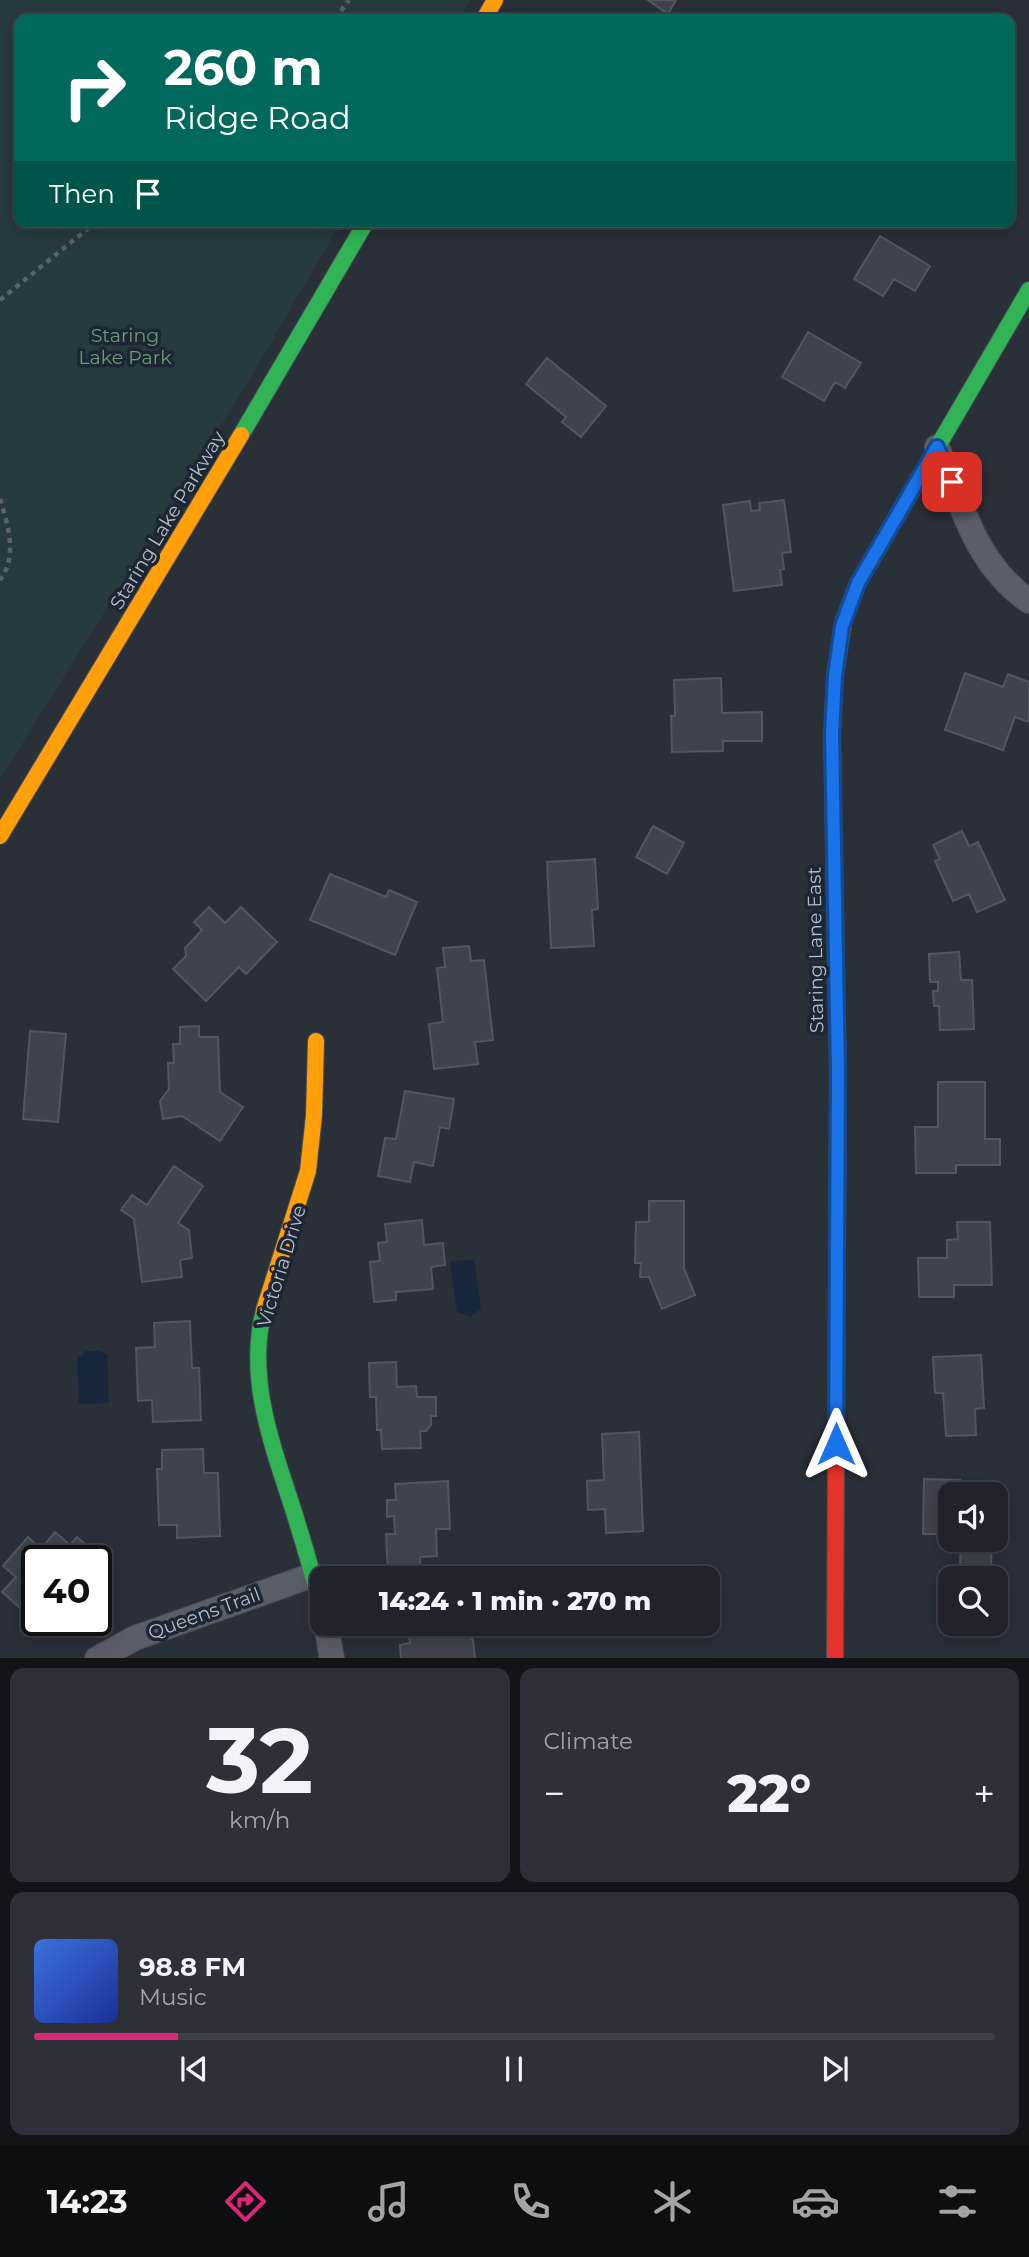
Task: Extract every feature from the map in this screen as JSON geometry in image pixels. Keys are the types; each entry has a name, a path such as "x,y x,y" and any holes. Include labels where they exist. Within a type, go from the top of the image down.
{"street":[{"name":"Staring Lake Parkway","path":"0,836 141,604 362,228"},
{"name":"Staring Lane East","path":"835,1658 838,1071 832,734 835,676 842,626 858,583 1029,290"},
{"path":"937,447 979,546 990,565 1010,588 1029,601"},
{"name":"Victoria Drive","path":"310,1566 269,1440 259,1395 258,1354 262,1318 305,1185 312,1125 316,1041"},
{"name":"Queens Trail","path":"97,1658 135,1638 310,1575"},
{"path":"328,1636 332,1658"}],"path":[{"path":"0,300 89,228"},
{"path":"0,499 9,527 10,553 6,572 0,580"}],"green space":[{"name":"Staring Lake Park","path":"0,0 470,0 462,14 14,14 14,228 338,228 250,379 0,779"}],"water":[{"path":"474,1259 481,1309 470,1317 457,1312 450,1262"},
{"path":"85,1351 99,1351 107,1355 109,1403 79,1404 77,1356 82,1356"}],"building":[{"path":"648,0 676,0 668,14"},
{"path":"880,236 930,266 915,291 894,279 883,296 854,279"},
{"path":"808,332 861,363 845,388 835,382 824,401 782,377"},
{"path":"547,358 606,406 581,437 562,422 566,417 526,384"},
{"path":"784,500 791,552 782,553 782,585 734,591 723,505 750,501 751,511 760,510 759,503"},
{"path":"965,673 1003,687 1008,674 1029,682 1029,722 1015,717 1003,750 945,730"},
{"path":"721,678 722,713 762,712 762,741 723,741 723,751 672,752 674,680"},
{"path":"653,826 684,843 667,874 636,857"},
{"path":"962,831 969,846 978,842 1005,900 977,912 969,894 953,901 935,861 940,859 933,845"},
{"path":"595,859 598,909 592,910 594,946 551,948 547,862"},
{"path":"330,874 386,897 389,890 417,902 395,955 310,920"},
{"path":"209,907 225,923 241,907 277,942 246,974 239,967 206,1001 173,969 186,956 185,948 202,930 194,922"},
{"path":"469,946 471,961 484,960 493,1040 475,1042 478,1064 434,1069 429,1024 443,1022 437,968 445,967 443,948"},
{"path":"959,952 961,980 972,980 974,1029 940,1030 939,1006 934,1006 933,991 938,991 938,982 930,982 929,954"},
{"path":"199,1026 199,1037 218,1037 220,1092 243,1107 220,1141 182,1116 163,1119 160,1101 169,1089 168,1063 174,1063 173,1044 180,1044 180,1027"},
{"path":"30,1031 66,1034 58,1122 23,1119"},
{"path":"938,1082 985,1082 985,1139 1000,1139 1000,1165 956,1165 956,1173 916,1173 915,1127 938,1127"},
{"path":"405,1091 454,1099 449,1129 440,1127 433,1166 414,1162 410,1182 378,1176 385,1138 396,1139"},
{"path":"174,1166 203,1186 178,1223 189,1230 192,1258 180,1260 182,1277 142,1282 134,1219 121,1210 132,1195 147,1205"},
{"path":"649,1201 684,1201 684,1268 695,1295 662,1309 649,1277 640,1277 641,1263 635,1263 636,1222 649,1222"},
{"path":"422,1220 424,1245 443,1243 445,1265 431,1267 433,1289 396,1292 396,1300 374,1302 370,1262 380,1261 378,1243 387,1242 385,1224"},
{"path":"957,1222 990,1222 992,1285 954,1285 954,1297 919,1297 918,1258 947,1258 947,1240 958,1239"},
{"path":"190,1321 192,1368 199,1368 201,1420 153,1422 152,1400 138,1401 136,1348 155,1347 154,1323"},
{"path":"981,1355 984,1408 975,1409 976,1435 946,1436 943,1393 935,1393 933,1357"},
{"path":"396,1362 397,1387 416,1386 417,1397 436,1397 436,1416 431,1416 431,1425 426,1431 420,1431 421,1448 382,1449 381,1430 377,1430 376,1397 370,1397 369,1363"},
{"path":"639,1432 643,1531 606,1533 605,1509 588,1510 587,1481 604,1480 602,1434"},
{"path":"203,1449 204,1473 218,1473 220,1536 177,1538 177,1525 159,1525 157,1469 162,1469 162,1450"},
{"path":"924,1479 960,1480 938,1482 938,1534 923,1534"},
{"path":"448,1481 450,1529 436,1529 437,1556 420,1557 421,1566 388,1566 386,1534 395,1534 394,1516 387,1517 387,1500 396,1500 395,1484"},
{"path":"55,1532 70,1545 44,1545"},
{"path":"28,1537 37,1545 21,1545"},
{"path":"77,1537 86,1545 70,1545"},
{"path":"21,1545 21,1609 2,1592 16,1577 3,1566"},
{"path":"961,1552 992,1552 991,1566 960,1565"},
{"path":"409,1636 469,1636 473,1640 475,1658 401,1658 400,1645 410,1643"}],"traffic: fast":[{"path":"241,435 362,228"},
{"path":"844,619 858,583 1029,290"},
{"path":"264,1310 258,1362 264,1412 310,1567"}],"traffic: slow":[{"path":"487,14 495,0"},
{"path":"0,836 241,435"},
{"path":"838,1077 832,734 835,676 844,619"},
{"path":"264,1310 308,1171 314,1115 316,1041"}],"traffic: jam":[{"path":"835,1658 838,1077"}],"route":[{"path":"836,1444 838,1071 832,734 835,676 842,626 858,583 937,447 952,482"}]}
